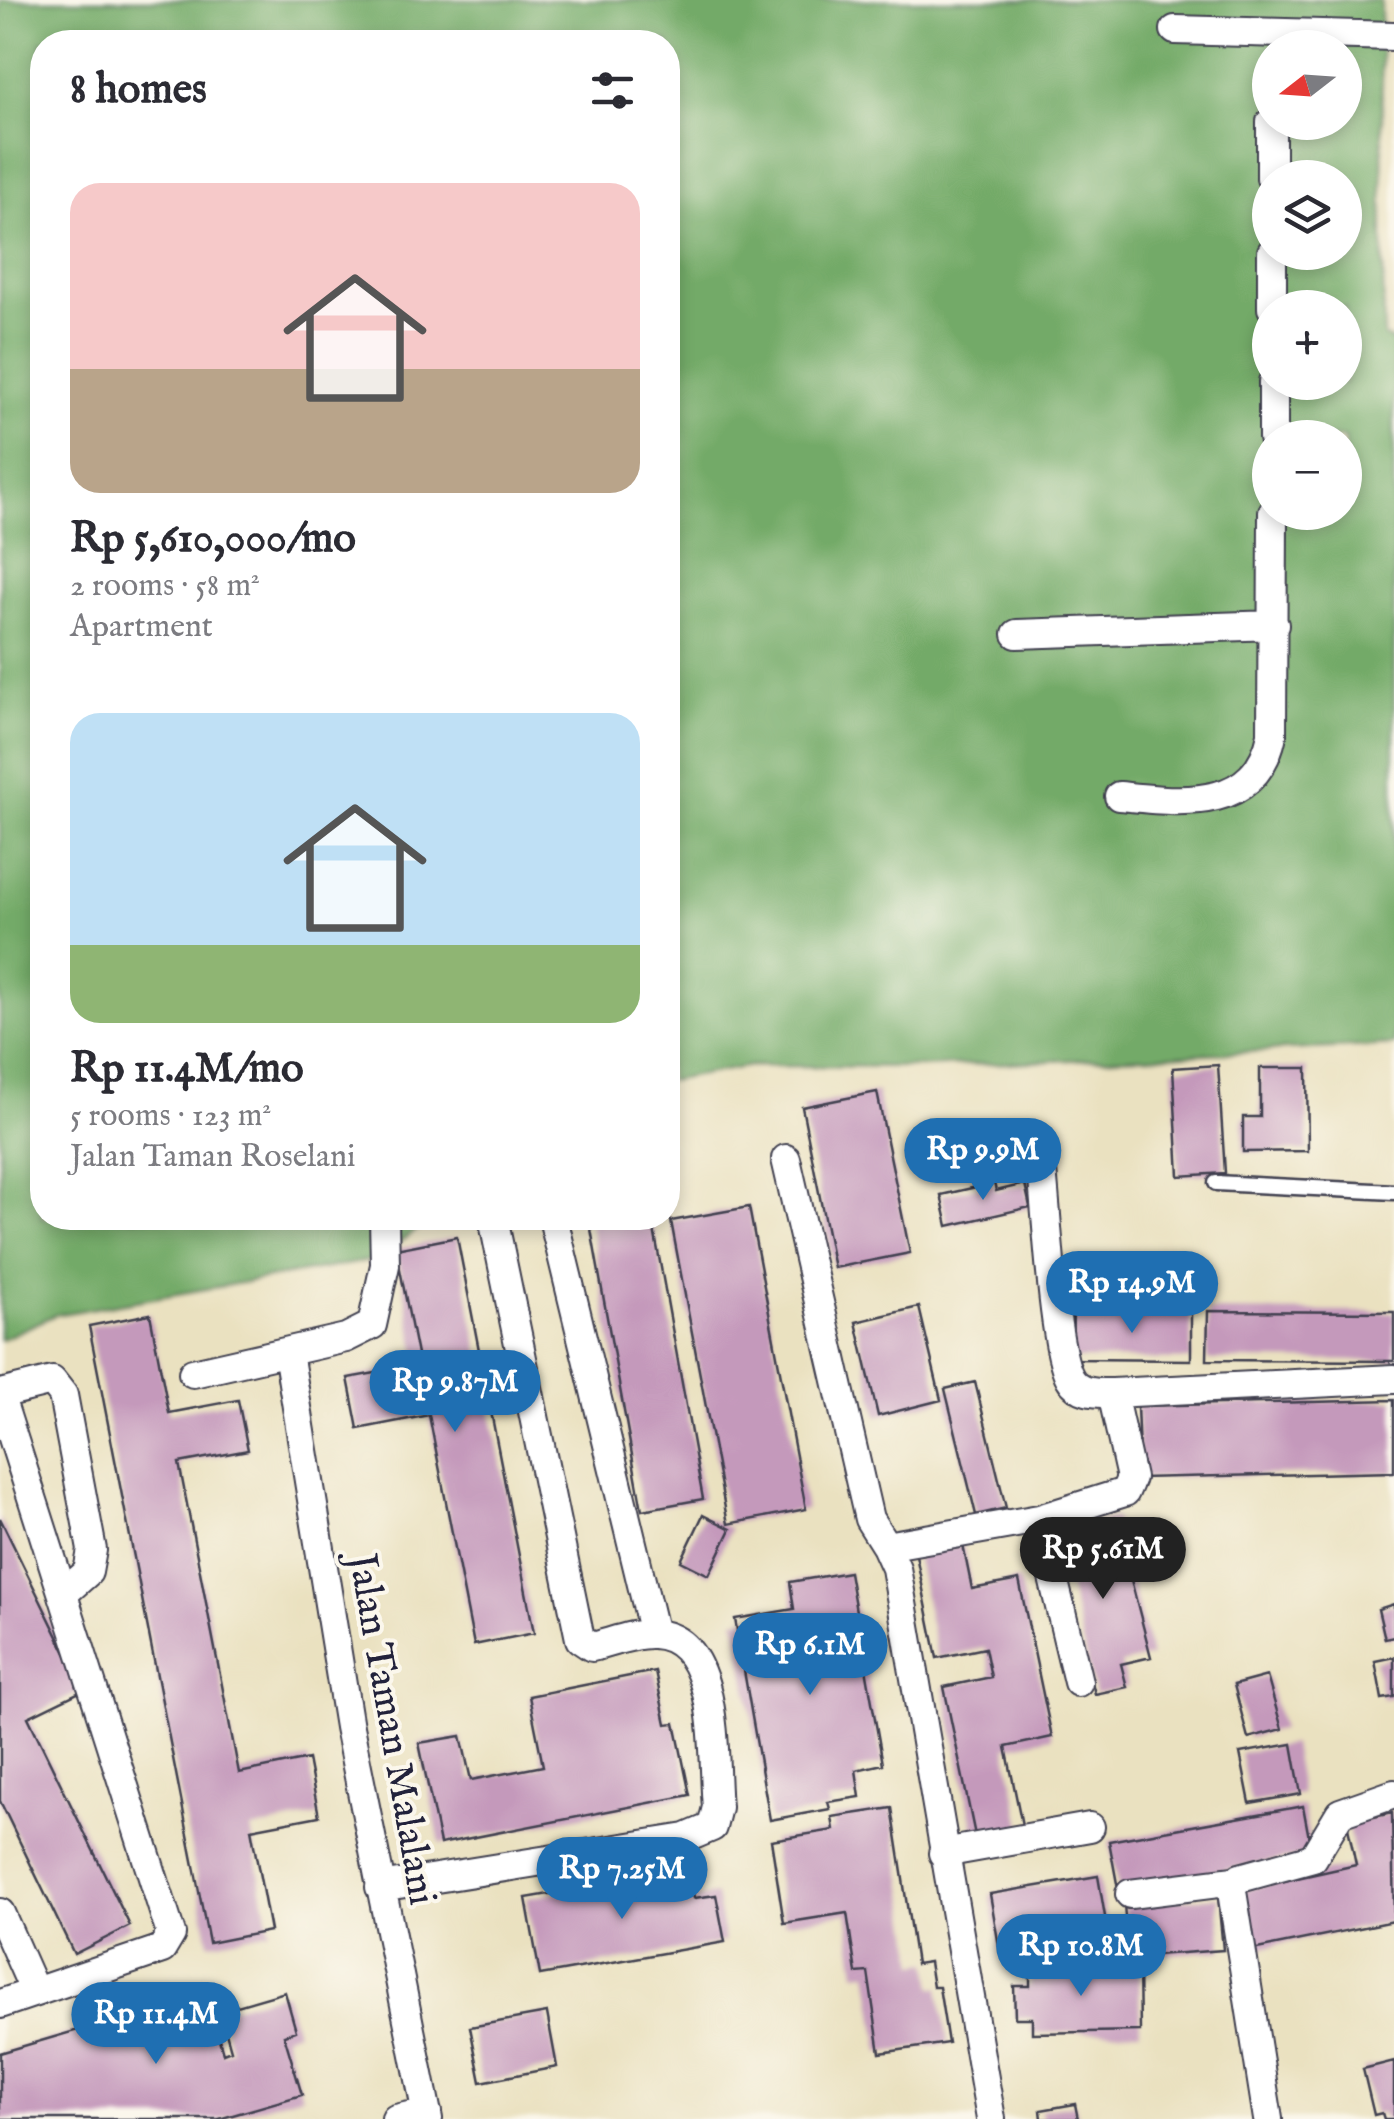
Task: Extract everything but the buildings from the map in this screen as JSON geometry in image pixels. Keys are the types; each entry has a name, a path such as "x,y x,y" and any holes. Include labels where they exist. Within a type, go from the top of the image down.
{"street":[{"path":"1175,30 1252,38"},
{"path":"1362,37 1394,36"},
{"path":"1119,796 1201,800 1238,788 1261,768 1272,735 1273,530"},
{"path":"1017,634 1274,625"},
{"path":"786,1159 869,1519 896,1568 991,2119"},
{"path":"1042,1170 1061,1342 1071,1380 1088,1393 1394,1378"},
{"path":"192,1373 356,1334 372,1325 384,1265 384,1230"},
{"path":"380,1886 686,1838 712,1827 717,1807 705,1671 686,1645 654,1634 592,1647 580,1639 495,1230"},
{"path":"557,1230 654,1634"},
{"name":"Jalan Taman Malalani","path":"288,1352 349,1727 428,2116"},
{"path":"0,2004 162,1949 171,1934 63,1594 0,1395 52,1381 63,1395 92,1550 88,1572 63,1594"},
{"path":"886,1546 1039,1519 1129,1488 1112,1393"},
{"path":"1039,1519 1078,1682"},
{"path":"1130,1894 1234,1881 1313,1858 1340,1812 1394,1794"},
{"path":"943,1853 1090,1827"},
{"path":"1234,1881 1230,1891 1268,2119"},
{"path":"0,1913 35,1992"},
{"path":"396,2119 428,2116"}],"lane":[{"path":"1216,1183 1394,1192"}],"green space":[{"path":"0,0 1381,0 1384,337 1394,341 1394,1045 921,1067 750,1066 680,1079 680,30 30,30 30,1230 417,1230 374,1260 55,1315 0,1340"}]}
